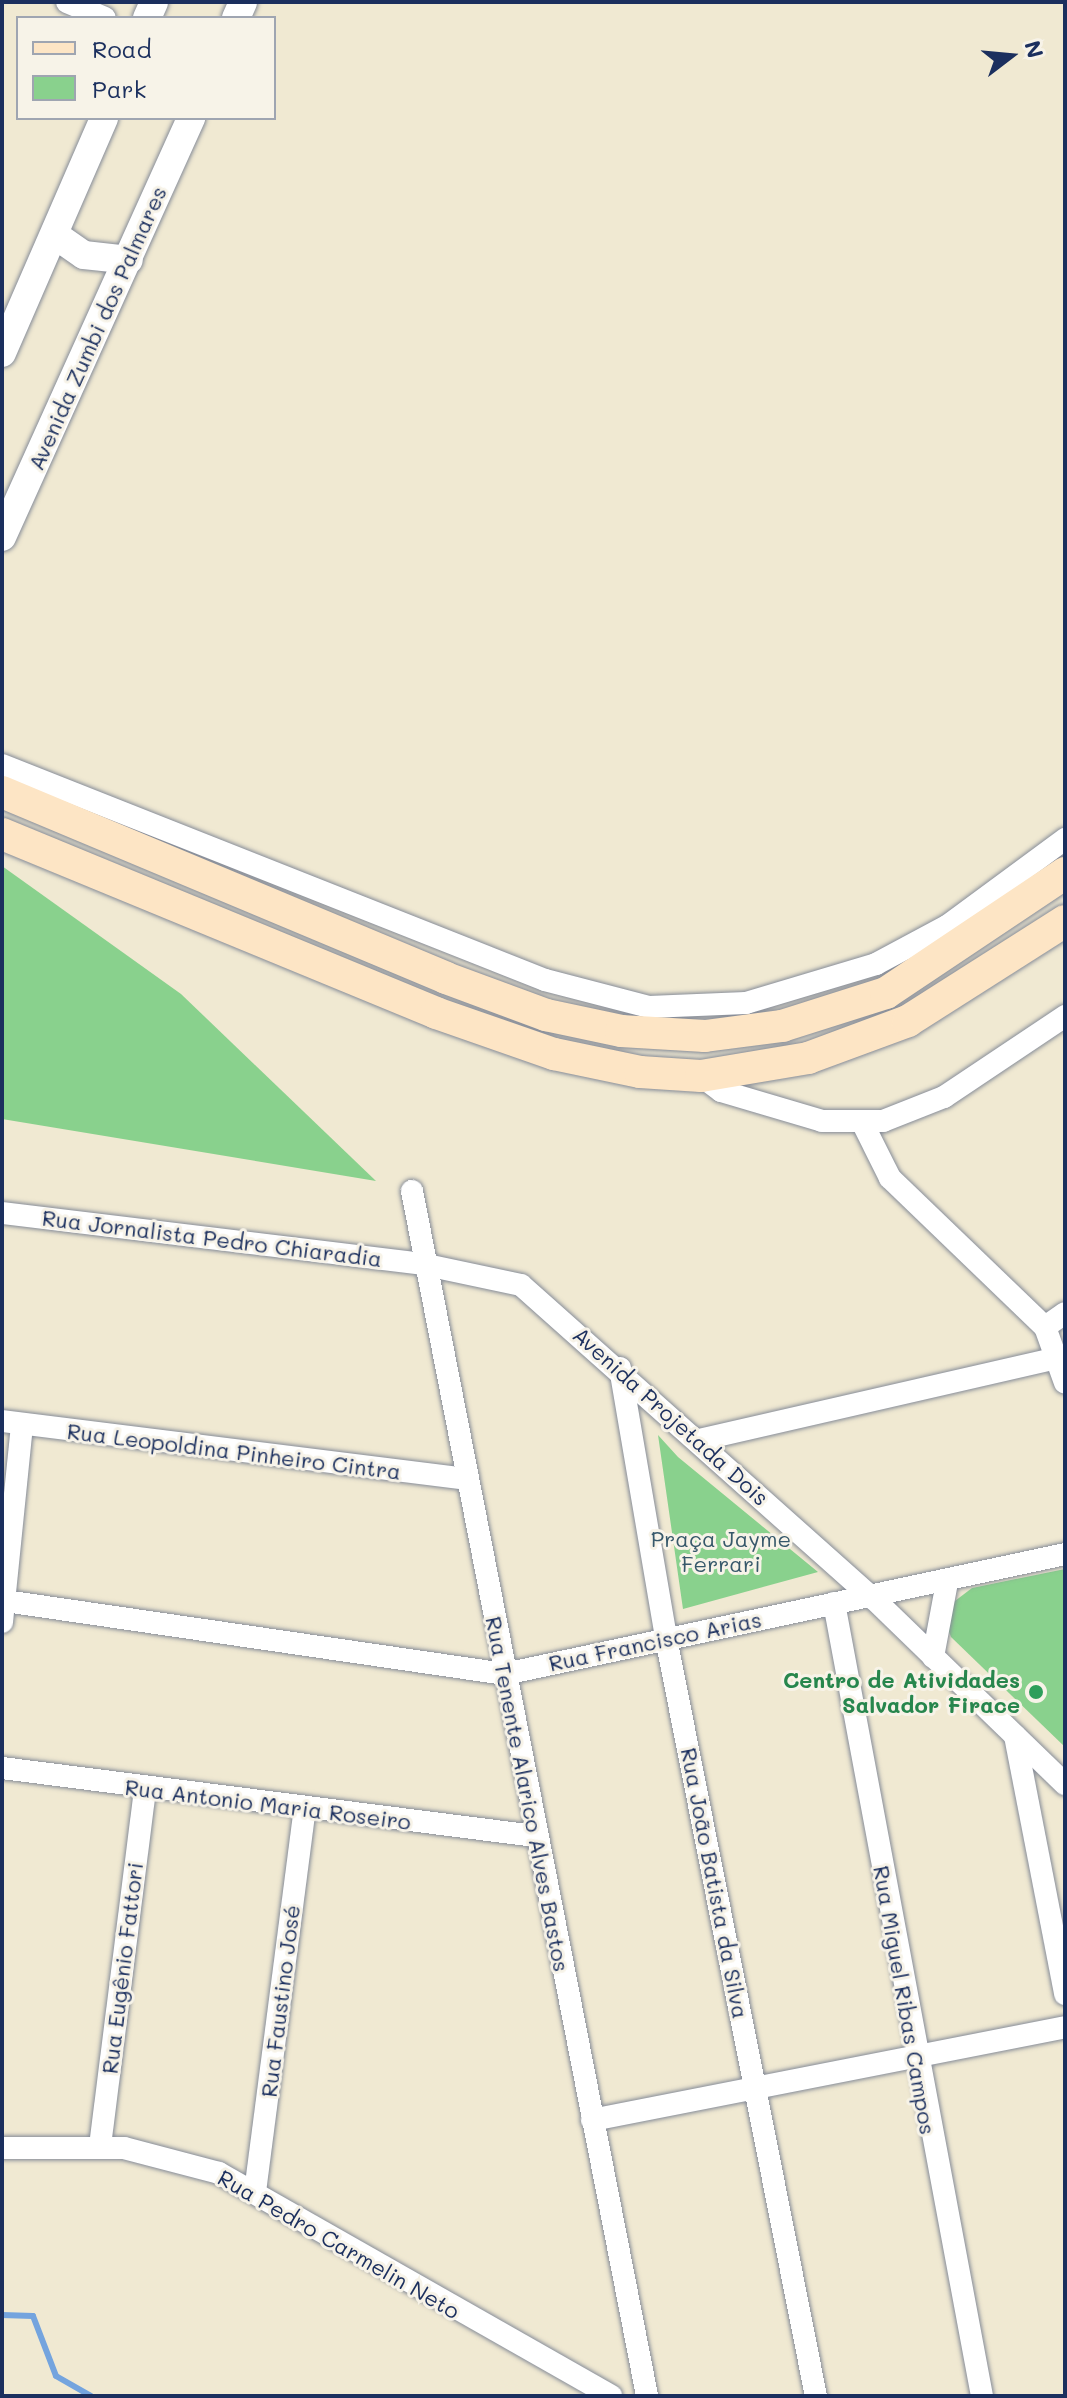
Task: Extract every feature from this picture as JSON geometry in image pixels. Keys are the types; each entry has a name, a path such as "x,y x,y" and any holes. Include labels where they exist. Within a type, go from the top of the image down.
{"main road":[{"path":"2,792 446,978 546,1015 621,1031 705,1036 782,1026 886,993 1065,873"},
{"path":"2,834 554,1054 701,1076 808,1058 908,1021 1065,921"}],"street":[{"path":"67,2 100,16"},
{"path":"2,353 103,120"},
{"name":"Avenida Zumbi dos Palmares","path":"2,537 190,120"},
{"path":"55,235 84,255 129,260"},
{"path":"2,765 545,980 649,1007 746,1003 876,964 947,926 1065,839"},
{"path":"701,1076 721,1091 822,1121 863,1124 925,1108 1065,1016"},
{"path":"863,1124 890,1178 1045,1327 1062,1356 1065,1383"},
{"name":"Rua Tenente Alarico Alves Bastos","path":"412,1191 422,1264 647,2396"},
{"name":"Rua Jornalista Pedro Chiaradia","path":"2,1213 422,1264"},
{"name":"Avenida Projetada Dois","path":"422,1264 521,1285 620,1368 874,1599 1065,1784"},
{"path":"1045,1327 1065,1313"},
{"path":"699,1440 1062,1356"},
{"name":"Rua João Batista da Silva","path":"620,1368 666,1638 816,2396"},
{"path":"3,1611 12,1423"},
{"name":"Rua Leopoldina Pinheiro Cintra","path":"12,1423 467,1479"},
{"name":"Rua Francisco Arias","path":"3,1611 505,1674 834,1603 874,1599 1065,1554"},
{"path":"933,1657 947,1582"},
{"name":"Rua Miguel Ribas Campos","path":"834,1603 915,2059 982,2396"},
{"path":"1015,1736 1065,1994"},
{"name":"Rua Antonio Maria Roseiro","path":"2,1768 145,1791 535,1836"},
{"name":"Rua Eugênio Fattori","path":"100,2146 145,1791"},
{"name":"Rua Faustino José","path":"255,2192 305,1809"},
{"path":"592,2120 915,2059 1065,2027"},
{"name":"Rua Pedro Carmelin Neto","path":"2,2148 100,2146 166,2155 255,2192 611,2396"}],"green space":[{"path":"2,866 181,994 376,1181 2,1119"},
{"name":"Praça Jayme Ferrari","path":"658,1435 678,1457 818,1572 683,1609"},
{"name":"Centro de Atividades Salvador Firace","path":"1065,1569 1065,1747 951,1637 945,1621 951,1604 972,1588"}],"waterway":[{"path":"2,2315 33,2316 56,2376 91,2396"}],"place":[{"name":"Centro de Atividades Salvador Firace","path":"1036,1692"}]}
